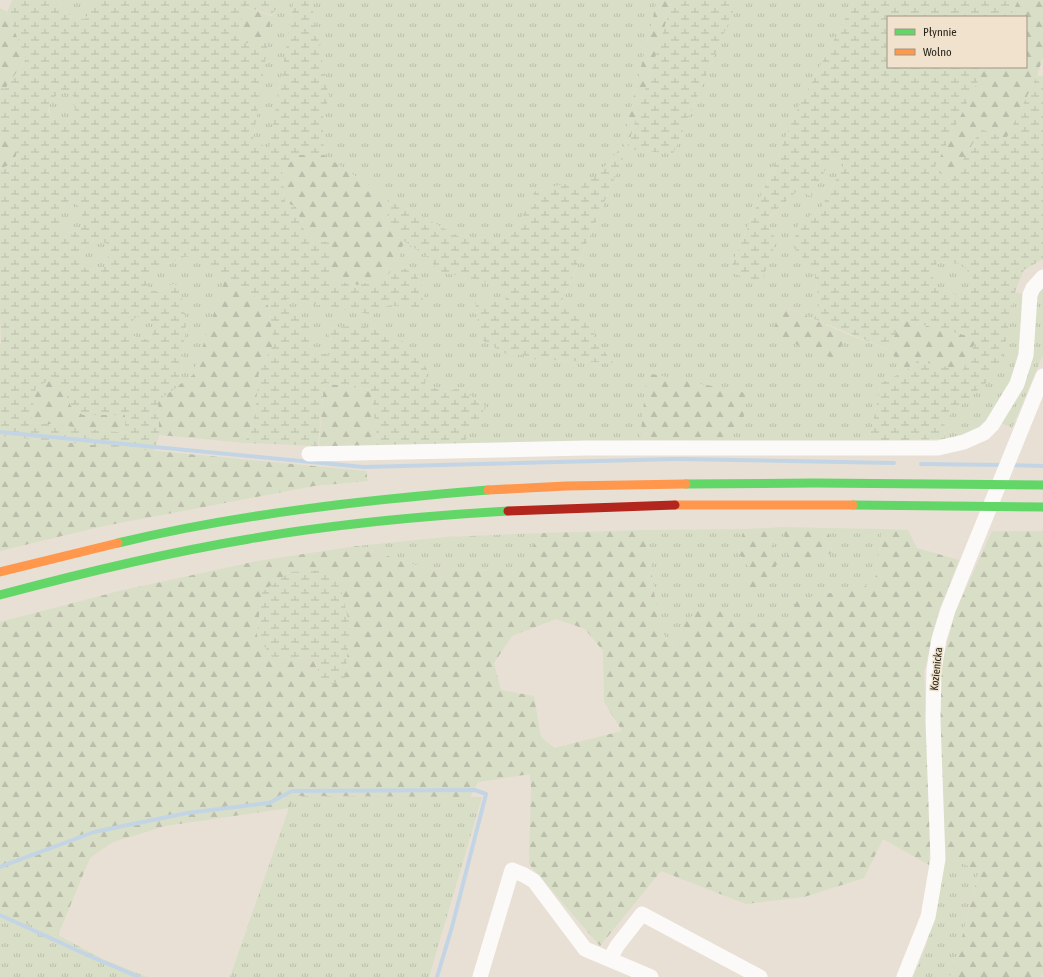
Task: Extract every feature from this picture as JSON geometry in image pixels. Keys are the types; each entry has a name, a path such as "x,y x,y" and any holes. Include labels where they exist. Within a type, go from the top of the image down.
{"highway":[{"path":"0,572 187,528 294,510 387,499 500,489 599,485 819,483 1043,485"},
{"path":"0,595 100,569 186,551 290,533 397,519 497,511 654,505 1043,507"}],"street":[{"path":"309,454 586,448 938,448 964,442 984,433 992,425 1017,384 1026,354 1030,295 1032,288 1043,277"},
{"name":"Kozienicka","path":"904,977 928,917 938,859 933,721 934,670 939,639 948,610 1043,376"},
{"path":"480,977 512,870 524,874 534,881 585,949 651,977"},
{"path":"610,959 617,946 642,914 760,977"}],"green space":[{"path":"12,0 53,0 53,2 72,18 85,19 94,5 92,0 285,0 271,15 243,6 239,43 268,43 253,140 269,149 294,0 311,0 329,97 323,118 324,155 299,155 282,168 285,202 296,207 307,238 331,243 331,280 358,285 385,278 397,265 416,274 425,292 420,309 389,305 369,314 287,299 291,312 311,324 311,351 331,355 328,328 361,325 398,338 415,352 427,369 425,384 445,392 460,388 486,407 461,447 378,446 371,390 324,383 318,446 245,443 255,415 259,372 274,343 268,305 192,254 151,270 147,288 158,292 173,284 180,286 186,324 179,386 158,400 159,435 155,451 0,436 0,169 14,163 19,144 0,130 0,87 5,89 26,59 7,12","holes":["67,91 74,97 75,114 67,121 62,122 52,119 48,111 54,97","70,200 74,202 81,210 82,226 75,232 66,233 59,228 59,210","97,241 106,243 111,250 104,267 95,270 86,269 81,262 80,252 85,245","137,316 147,318 153,324 153,333 148,339 139,339 131,334 128,326","58,376 71,406 83,415 125,415 125,433 31,422 36,387"]},
{"path":"53,0 92,0 94,5 85,19 72,18 53,2"},
{"path":"285,0 294,0 269,150 253,140 271,16"},
{"path":"311,0 657,0 622,146 596,177 535,191 515,231 496,243 488,238 458,236 388,198 324,155 323,118 329,97"},
{"path":"657,0 673,0 627,149 622,146"},
{"path":"673,0 738,0 673,154 627,149 560,306 595,324 594,338 613,363 527,359 525,355 506,354 480,339 475,301 505,302 507,287 438,271 429,258 404,241 387,224 388,198 458,236 488,238 496,243 515,231 535,191 596,177 622,146 627,148"},
{"path":"738,0 855,0 797,110 729,271 769,229 770,217 797,190 811,196 832,158 844,164 821,208 798,225 814,270 819,304 814,319 781,305 835,359 847,334 887,349 907,370 881,383 869,441 728,441 731,428 647,373 640,440 461,447 486,407 460,388 445,392 424,384 398,338 361,325 328,328 331,355 311,351 311,325 291,312 287,299 369,314 389,305 420,309 425,292 416,274 397,265 404,241 429,258 438,271 507,287 505,302 475,301 480,339 506,354 525,355 527,359 612,363 593,338 594,324 560,307 627,149 673,154"},
{"path":"855,0 1018,0 1010,16 887,16 887,68 984,68 934,169 951,181 981,129 1006,139 1037,76 1043,76 1043,259 1024,270 1015,292 1003,356 987,382 943,421 945,439 869,441 881,383 907,370 917,361 963,370 977,338 903,320 887,349 814,319 819,304 814,270 793,247 798,225 821,208 844,164 832,158 811,196 797,191 770,216 769,229 777,240 761,283 729,272 797,110","holes":["937,262 962,264 975,281 962,297 931,286"]},
{"path":"1018,0 1043,0 1043,57 1037,76 1006,140 951,181 934,169 984,68 1027,68 1027,16 1010,16"},
{"path":"243,6 271,16 268,43 239,43"},
{"path":"0,8 7,12 26,59 5,89 0,87"},
{"path":"67,91 74,97 75,114 67,121 52,119 49,109 51,100 62,92"},
{"path":"0,130 19,144 14,163 0,169"},
{"path":"299,155 324,155 388,198 387,224 404,241 397,265 385,278 358,285 331,280 331,243 307,238 296,207 285,202 282,168"},
{"path":"70,200 74,202 81,210 82,226 75,232 66,233 59,228 59,210"},
{"path":"97,241 106,243 111,250 104,267 95,270 86,269 81,262 80,252 85,245"},
{"path":"192,254 226,277 193,375 179,386 186,324 173,284 158,292 147,289 151,270"},
{"path":"936,262 962,264 975,281 962,297 931,286"},
{"path":"226,277 268,305 274,343 259,372 255,415 245,443 159,435 158,400 193,375"},
{"path":"1043,285 1043,355 1012,428 1001,423 1015,397 1033,297"},
{"path":"1015,292 1022,294 1021,328 1017,365 1007,394 988,421 968,435 945,439 943,421 987,382 1003,356"},
{"path":"781,305 847,334 835,359 772,335"},
{"path":"137,316 147,318 153,324 153,333 148,339 139,339 131,334 128,325"},
{"path":"903,320 977,338 963,371 917,361 907,370 887,349"},
{"path":"647,373 746,393 743,424 731,428 728,441 640,440"},
{"path":"58,375 71,406 83,415 125,415 125,433 31,422 36,387"},
{"path":"324,383 371,390 378,446 319,446"},
{"path":"0,436 366,471 368,481 314,486 99,527 0,551"},
{"path":"783,527 791,580 807,561 832,553 828,528 882,529 876,576 864,588 796,599 793,619 747,624 713,607 683,624 679,644 667,641 658,621 646,530 744,529 737,551 752,572 779,562 767,528"},
{"path":"783,527 828,528 832,553 807,561 800,581 791,581"},
{"path":"767,528 779,562 752,595 741,591 752,572 737,551 744,529"},
{"path":"882,529 908,530 917,548 959,560 938,613 924,672 931,829 929,865 883,839 864,878 804,897 746,904 661,871 600,946 529,864 530,774 478,782 470,797 294,796 289,808 165,826 113,842 90,858 58,935 13,918 0,919 0,622 119,591 257,561 357,546 424,568 520,572 540,533 646,530 658,621 667,641 678,644 683,624 697,611 713,607 747,624 792,619 796,599 864,587 876,576","holes":["290,572 324,685 313,659 272,657 257,635 262,592","556,619 585,629 603,651 604,702 622,731 554,748 541,737 534,696 501,690 494,663 512,636"]},
{"path":"992,531 1043,531 1043,972 1041,977 950,977 957,957 979,871 944,855 938,710 943,659 955,613"},
{"path":"540,533 520,572 424,568 357,546 446,537"},
{"path":"327,570 341,589 350,626 345,682 324,685 313,659 272,657 257,636 262,592 290,572"},
{"path":"293,796 482,797 429,977 230,977"},
{"path":"944,855 979,870 957,957 950,977 913,977 926,946 940,890"},
{"path":"13,918 58,935 103,959 147,977 0,977 0,919"}],"waterway":[{"path":"0,432 363,467 678,459 894,463"},
{"path":"921,464 1003,465"},
{"path":"1009,465 1043,466"},
{"path":"0,867 94,832 187,813 269,803 292,791 475,790 486,794 452,927 437,977"},
{"path":"0,915 139,977"}],"traffic: fast":[{"path":"686,484 815,483 1043,485"},
{"path":"118,543 209,524 302,509 395,498 488,490"},
{"path":"853,505 1043,507"},
{"path":"0,595 155,557 281,534 378,521 508,511"}],"traffic: slow":[{"path":"488,490 566,486 686,484"},
{"path":"675,505 853,505"},
{"path":"0,572 118,543"}],"traffic: jam":[{"path":"508,511 675,505"}]}
